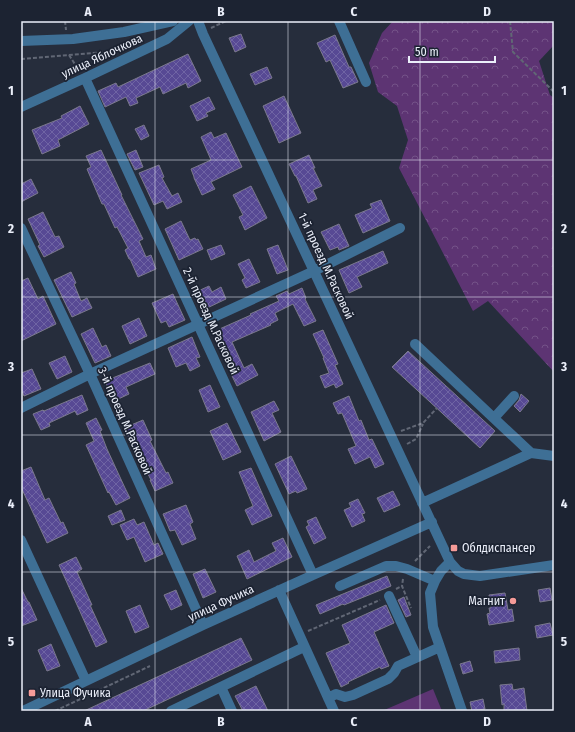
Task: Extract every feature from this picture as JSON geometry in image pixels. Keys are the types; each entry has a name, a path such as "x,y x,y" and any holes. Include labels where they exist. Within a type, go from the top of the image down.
{"street":[{"path":"21,41 73,39 124,32 173,21"},
{"name":"улица Яблочкова","path":"21,107 167,39 189,21"},
{"name":"1-й проезд М.Расковой","path":"198,21 450,562"},
{"path":"339,21 366,82"},
{"name":"2-й проезд М.Расковой","path":"85,78 313,575"},
{"name":"3-й проезд М.Расковой","path":"21,228 90,374 203,625"},
{"path":"21,408 90,374 314,271 400,228"},
{"path":"415,344 531,453"},
{"path":"494,418 514,396"},
{"path":"422,503 531,453 554,456"},
{"name":"улица Фучика","path":"23,711 38,708 86,681 203,625 432,522"},
{"path":"21,540 86,681"},
{"path":"462,711 433,627 430,593 435,580 450,562 458,571 464,574 480,576 554,566"},
{"path":"340,586 386,566 396,566 407,569 435,580"},
{"path":"279,590 334,711"},
{"path":"389,596 417,657"},
{"path":"171,711 304,647"},
{"path":"328,698 336,694 345,697 353,695 388,679 394,674 398,666 440,647"},
{"path":"221,687 232,711"}],"path":[{"path":"65,21 66,31"},
{"path":"203,34 211,28 226,21"},
{"path":"510,21 512,52 554,92"},
{"path":"21,60 105,52 121,48"},
{"path":"69,55 85,78"},
{"path":"409,443 416,439 423,423 437,408"},
{"path":"403,430 423,423"},
{"path":"299,635 389,596"},
{"path":"55,711 150,666"}],"green space":[{"path":"393,21 554,21 554,45 539,61 550,95 554,98 554,372 488,301 473,311 399,168 408,140 397,106 378,92 369,63 382,33"},
{"path":"433,689 442,711 382,711"}],"building":[{"path":"241,34 246,47 235,52 229,38"},
{"path":"335,35 349,67 351,67 358,82 343,88 330,60 326,62 317,43"},
{"path":"188,54 201,81 188,88 186,83 163,94 160,87 136,98 138,103 130,106 126,97 105,107 98,91 116,83 118,87"},
{"path":"267,67 272,78 255,85 250,74"},
{"path":"284,96 301,133 279,143 263,106"},
{"path":"209,97 215,109 206,113 208,116 197,121 190,106"},
{"path":"80,106 89,124 58,140 60,146 42,154 32,130 62,118 61,116"},
{"path":"144,125 149,136 141,140 135,129"},
{"path":"211,132 214,138 226,133 242,167 211,182 215,189 202,195 191,169 211,160 201,137"},
{"path":"101,150 143,239 139,241 146,257 151,255 156,269 138,277 125,250 128,248 117,227 115,228 104,204 102,204 87,169 91,167 86,156"},
{"path":"136,150 143,167 135,170 127,154"},
{"path":"309,155 315,168 313,168 322,186 313,190 317,199 308,203 289,164"},
{"path":"159,165 164,177 162,178 172,196 178,193 182,202 167,209 163,201 154,205 139,173"},
{"path":"31,179 38,193 21,202 21,184"},
{"path":"251,186 267,218 245,230 239,217 243,215 233,195"},
{"path":"381,200 390,221 363,233 355,215 372,208 370,204"},
{"path":"43,212 55,237 59,236 64,247 44,257 38,246 40,245 28,219"},
{"path":"181,221 190,240 195,238 196,240 198,239 203,249 179,260 165,229"},
{"path":"339,224 349,246 339,250 338,247 330,250 321,232"},
{"path":"221,245 225,254 211,260 207,250"},
{"path":"278,245 288,270 277,274 267,249"},
{"path":"383,251 388,263 357,277 362,287 349,293 339,270"},
{"path":"249,259 260,282 246,288 242,280 245,278 238,264"},
{"path":"71,272 81,301 87,298 92,308 72,317 54,280"},
{"path":"28,278 38,299 43,296 56,324 21,341 21,281"},
{"path":"209,286 212,292 221,287 226,299 205,309 196,292"},
{"path":"302,288 306,298 305,299 316,321 304,326 293,304 275,313 278,320 270,324 271,325 232,342 244,368 252,364 258,375 237,386 229,370 231,369 215,331 279,301 276,296 287,291 289,294"},
{"path":"173,294 185,320 169,327 166,321 161,323 152,303"},
{"path":"139,318 147,336 130,344 122,326"},
{"path":"93,328 102,347 106,345 111,356 95,363 81,334"},
{"path":"323,330 338,364 335,365 343,384 336,388 334,384 325,388 320,376 329,373 313,334"},
{"path":"192,337 200,357 196,358 200,366 190,371 186,363 176,367 168,348"},
{"path":"408,351 495,431 480,448 392,367"},
{"path":"65,356 72,372 57,379 49,363"},
{"path":"150,363 155,374 126,387 129,394 114,401 105,381"},
{"path":"32,369 41,389 24,396 21,389 21,373"},
{"path":"210,385 220,407 208,412 199,390"},
{"path":"521,394 529,401 520,412 514,406 519,400"},
{"path":"82,395 88,410 77,415 75,411 49,423 50,426 41,430 33,414"},
{"path":"349,396 359,421 361,420 369,440 372,439 384,464 375,468 370,457 355,464 348,449 356,446 342,413 338,414 333,403"},
{"path":"274,401 279,410 272,413 281,432 264,441 251,412"},
{"path":"96,418 102,430 100,431 107,449 130,498 116,505 109,492 108,493 86,445 94,441 86,423"},
{"path":"143,420 152,440 150,441 166,473 168,472 173,483 155,491 151,480 124,428"},
{"path":"227,423 241,452 223,460 210,431"},
{"path":"291,456 307,489 289,494 275,464"},
{"path":"31,467 45,500 49,498 61,523 63,522 68,533 47,543 21,487 21,471"},
{"path":"251,468 272,516 252,525 245,510 253,506 239,472"},
{"path":"393,491 400,505 384,512 377,498"},
{"path":"358,499 365,513 362,514 365,521 352,527 344,510 351,507 349,503"},
{"path":"186,505 193,522 190,524 196,539 182,545 175,530 170,531 163,514"},
{"path":"121,510 125,520 112,525 108,516"},
{"path":"316,517 326,538 314,544 306,527 309,525 307,521"},
{"path":"134,519 137,525 144,522 154,545 158,543 163,554 145,562 134,537 127,540 120,525"},
{"path":"283,538 292,557 247,579 237,556 249,550 254,562 276,551 272,543"},
{"path":"76,557 82,569 77,572 107,642 96,647 59,565"},
{"path":"205,569 216,592 203,598 193,574"},
{"path":"387,576 391,586 320,614 316,605"},
{"path":"21,588 37,620 21,626"},
{"path":"550,588 552,600 540,602 538,590"},
{"path":"176,590 182,605 171,610 164,595"},
{"path":"505,593 508,610 512,609 514,621 489,625 487,614 490,613 489,608 491,608 489,595"},
{"path":"404,597 411,615 406,617 398,600"},
{"path":"140,605 149,627 135,633 126,611"},
{"path":"386,605 394,623 374,632 389,666 381,669 380,667 348,682 349,683 341,687 326,653 350,643 342,625"},
{"path":"550,623 553,635 537,638 535,626"},
{"path":"241,638 252,660 143,711 84,711"},
{"path":"51,644 60,666 47,671 38,650"},
{"path":"519,648 520,660 495,663 494,651"},
{"path":"470,661 473,671 463,674 460,664"},
{"path":"512,684 513,690 524,688 527,711 504,711 500,685"},
{"path":"256,686 268,711 243,711 235,696"},
{"path":"483,699 485,709 472,711 470,702"}],"place":[{"name":"Облдиспансер","path":"454,548"},
{"name":"Магнит","path":"513,601"},
{"name":"Улица Фучика","path":"32,693"}]}
